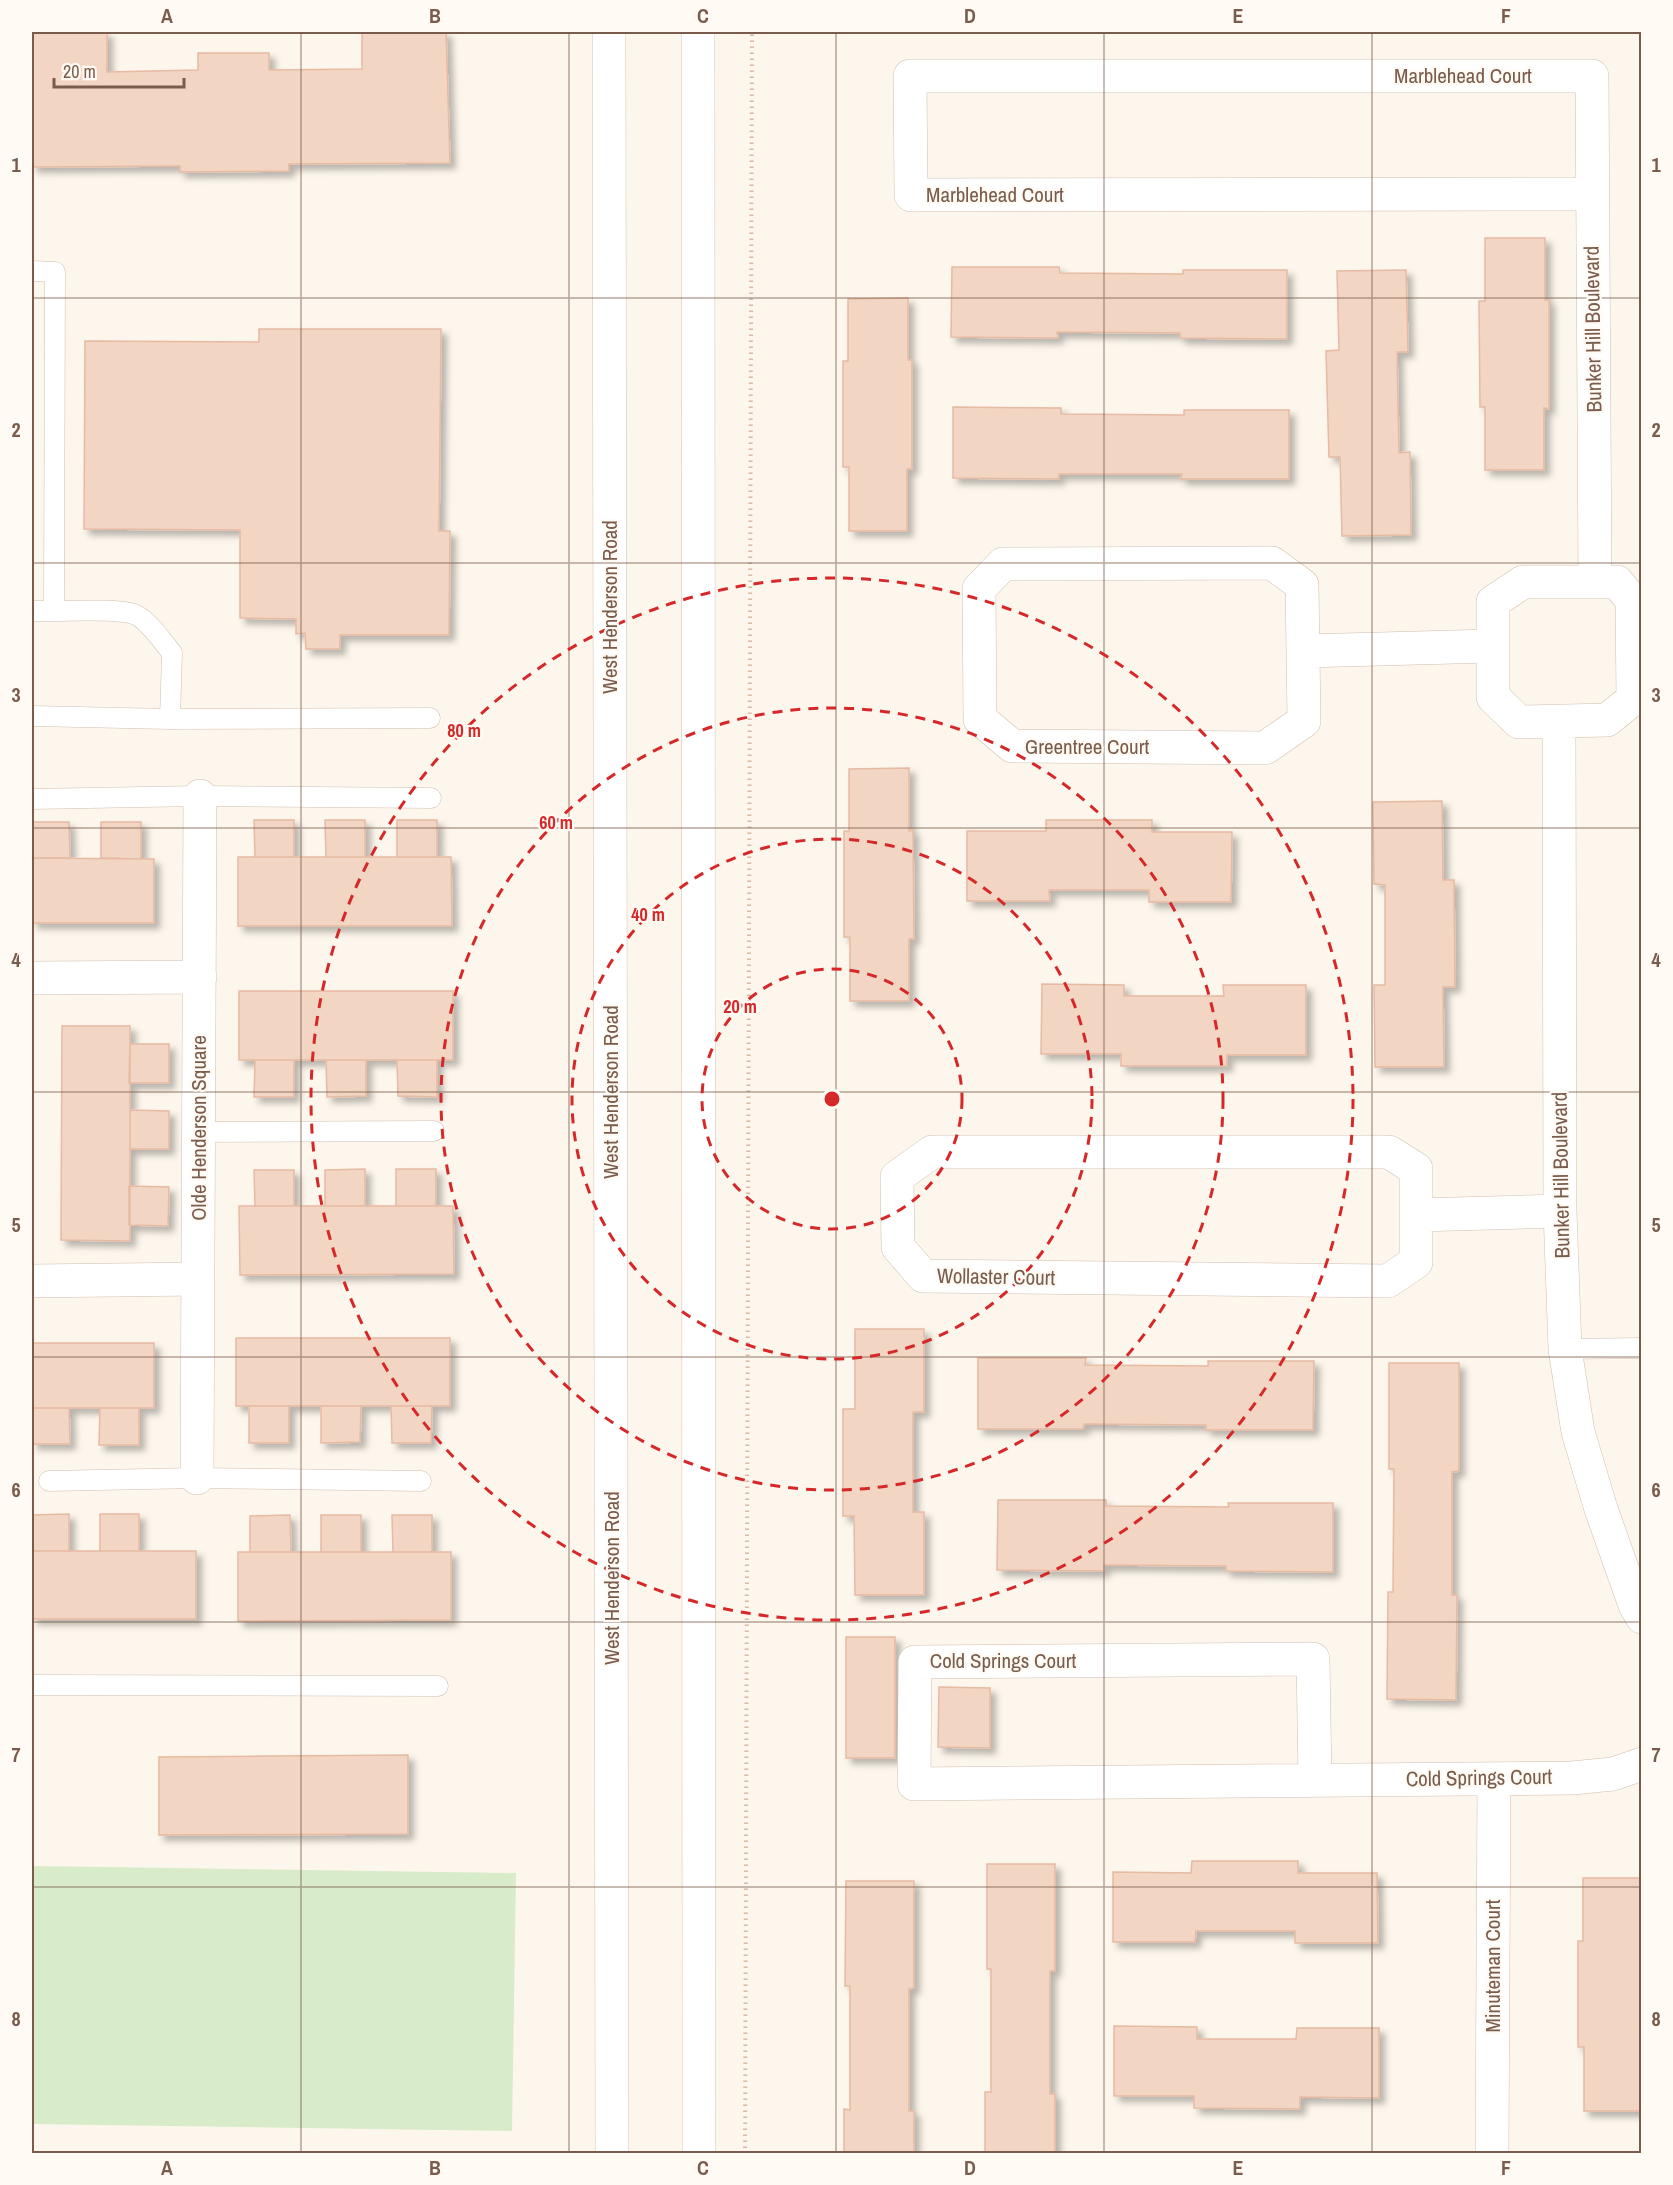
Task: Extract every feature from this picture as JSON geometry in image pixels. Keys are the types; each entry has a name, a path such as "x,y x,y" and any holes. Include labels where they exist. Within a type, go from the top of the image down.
{"street":[{"name":"West Henderson Road","path":"609,32 612,2154"},
{"path":"698,32 699,2154"},
{"name":"Marblehead Court","path":"1592,76 910,76 911,195 1592,194"},
{"name":"Bunker Hill Boulevard","path":"1592,76 1595,582"},
{"name":"Greentree Court","path":"1272,563 1302,585 1304,651 1304,721 1265,748 1012,746 981,719 979,589 1003,564 1272,563"},
{"path":"1523,582 1595,582 1617,582 1632,600 1637,650 1633,699 1607,720 1519,722 1492,697 1493,602 1523,582"},
{"path":"1304,651 1492,646"},
{"name":"Bunker Hill Boulevard","path":"1559,722 1560,1211 1564,1349 1578,1432 1601,1509 1641,1617"},
{"name":"Olde Henderson Square","path":"197,1478 200,796"},
{"path":"32,978 200,977"},
{"name":"Wollaster Court","path":"932,1152 1389,1152 1416,1169 1417,1215 1416,1262 1388,1281 922,1276 898,1247 897,1177 932,1152"},
{"path":"1417,1215 1560,1211"},
{"path":"32,1281 198,1279"},
{"name":"Cold Springs Court","path":"1315,1780 1314,1659 915,1662 914,1784 1572,1778 1613,1774 1641,1764"},
{"name":"Minuteman Court","path":"1492,2154 1494,1779"}],"lane":[{"path":"32,271 55,272 54,611"},
{"path":"32,611 114,612 136,615 156,632 172,653 170,719"},
{"path":"32,716 170,719 430,718"},
{"path":"32,799 200,796 430,798"},
{"path":"198,1132 434,1131"},
{"path":"1564,1349 1641,1348"},
{"path":"49,1481 197,1478 421,1481"},
{"path":"32,1685 438,1686"}],"path":[{"path":"745,2154 752,32"}],"green space":[{"path":"32,1866 516,1873 512,2131 32,2124"}],"building":[{"path":"32,32 107,32 107,72 198,70 198,53 269,53 269,70 362,69 362,32 446,32 450,163 289,164 289,171 180,172 180,166 32,167"},
{"path":"1485,238 1545,238 1545,300 1549,300 1549,409 1544,408 1544,470 1485,470 1485,407 1480,407 1479,301 1485,301"},
{"path":"952,267 1059,267 1060,273 1183,274 1183,270 1287,270 1287,339 1180,338 1180,333 1057,332 1058,338 951,337"},
{"path":"1406,270 1408,352 1397,352 1399,453 1410,452 1411,535 1342,536 1340,457 1329,457 1326,351 1339,350 1337,271"},
{"path":"908,298 908,360 912,360 912,469 907,469 907,531 849,531 849,467 843,467 843,361 848,361 848,299"},
{"path":"259,329 441,329 439,531 450,531 449,635 340,635 340,649 306,649 305,633 296,634 296,619 240,618 240,530 84,529 85,341 259,342"},
{"path":"953,407 1061,408 1061,414 1184,415 1184,410 1289,410 1289,479 1181,479 1182,474 1059,474 1059,479 953,478"},
{"path":"909,768 909,831 913,830 914,939 909,939 909,1001 850,1001 850,937 844,937 844,831 849,831 849,769"},
{"path":"1442,801 1443,880 1454,880 1455,987 1443,987 1444,1067 1375,1067 1374,985 1385,985 1385,885 1374,884 1373,802"},
{"path":"254,820 294,820 294,857 255,857"},
{"path":"325,820 365,820 365,857 326,857"},
{"path":"397,820 437,820 437,857 397,857"},
{"path":"1046,820 1152,820 1152,832 1232,832 1231,902 1149,902 1149,890 1049,890 1050,901 967,901 967,831 1046,831"},
{"path":"32,822 69,822 70,858 32,858"},
{"path":"101,822 141,822 141,859 101,858"},
{"path":"238,857 451,857 452,926 238,926"},
{"path":"32,858 154,859 154,923 32,923"},
{"path":"1042,984 1124,985 1124,996 1224,996 1223,985 1306,985 1306,1055 1227,1055 1227,1066 1121,1066 1121,1054 1041,1054"},
{"path":"239,991 453,991 453,1060 239,1060"},
{"path":"62,1026 130,1026 130,1241 61,1240"},
{"path":"130,1044 169,1044 169,1083 129,1083"},
{"path":"255,1060 294,1060 294,1097 254,1097"},
{"path":"326,1060 366,1060 366,1096 327,1097"},
{"path":"397,1060 437,1060 437,1097 398,1096"},
{"path":"130,1110 169,1111 169,1149 130,1149"},
{"path":"365,1169 365,1206 325,1206 325,1170"},
{"path":"396,1169 436,1169 436,1206 396,1206"},
{"path":"254,1170 294,1170 294,1206 255,1206"},
{"path":"129,1186 169,1187 168,1226 129,1225"},
{"path":"239,1206 453,1206 454,1274 240,1275"},
{"path":"855,1329 924,1329 924,1412 913,1412 913,1512 924,1512 924,1595 855,1595 854,1516 843,1516 843,1409 855,1409"},
{"path":"236,1338 450,1338 450,1406 236,1406"},
{"path":"32,1343 154,1343 154,1408 32,1408"},
{"path":"978,1358 1086,1358 1085,1365 1208,1366 1208,1361 1314,1361 1313,1430 1206,1430 1206,1425 1084,1424 1083,1429 978,1429"},
{"path":"1389,1363 1459,1363 1459,1471 1452,1472 1452,1595 1457,1595 1456,1700 1387,1699 1388,1592 1393,1592 1394,1469 1389,1469"},
{"path":"249,1406 289,1406 289,1443 249,1443"},
{"path":"321,1406 361,1406 360,1442 321,1443"},
{"path":"391,1406 432,1406 431,1443 392,1443"},
{"path":"32,1408 69,1408 70,1444 32,1444"},
{"path":"100,1408 139,1408 139,1445 99,1445"},
{"path":"998,1500 1106,1500 1106,1506 1229,1507 1228,1503 1333,1503 1333,1572 1226,1571 1226,1566 1104,1565 1104,1571 997,1570"},
{"path":"69,1514 69,1551 32,1551 32,1515"},
{"path":"100,1514 139,1514 139,1551 100,1551"},
{"path":"290,1515 291,1552 250,1552 250,1516"},
{"path":"321,1515 361,1515 361,1552 321,1552"},
{"path":"392,1515 432,1515 432,1552 393,1552"},
{"path":"32,1551 196,1551 196,1619 32,1619"},
{"path":"238,1552 451,1552 451,1620 238,1621"},
{"path":"846,1637 895,1637 895,1758 846,1758"},
{"path":"939,1687 990,1688 990,1748 938,1747"},
{"path":"408,1755 408,1834 159,1835 159,1757"},
{"path":"1192,1861 1298,1861 1298,1873 1377,1873 1378,1943 1295,1943 1295,1931 1196,1931 1195,1942 1113,1942 1113,1872 1191,1873"},
{"path":"987,1864 1055,1864 1055,1971 1050,1971 1050,2094 1055,2094 1055,2154 985,2154 985,2092 991,2092 991,1969 987,1969"},
{"path":"1583,1878 1642,1878 1642,2111 1584,2111 1584,2047 1578,2047 1578,1941 1583,1941"},
{"path":"846,1881 914,1881 914,1988 909,1989 909,2111 914,2111 914,2154 844,2154 844,2109 850,2110 850,1986 845,1986"},
{"path":"1114,2026 1197,2027 1197,2039 1296,2039 1297,2028 1379,2028 1379,2098 1300,2097 1300,2109 1194,2108 1194,2096 1114,2096"}]}
